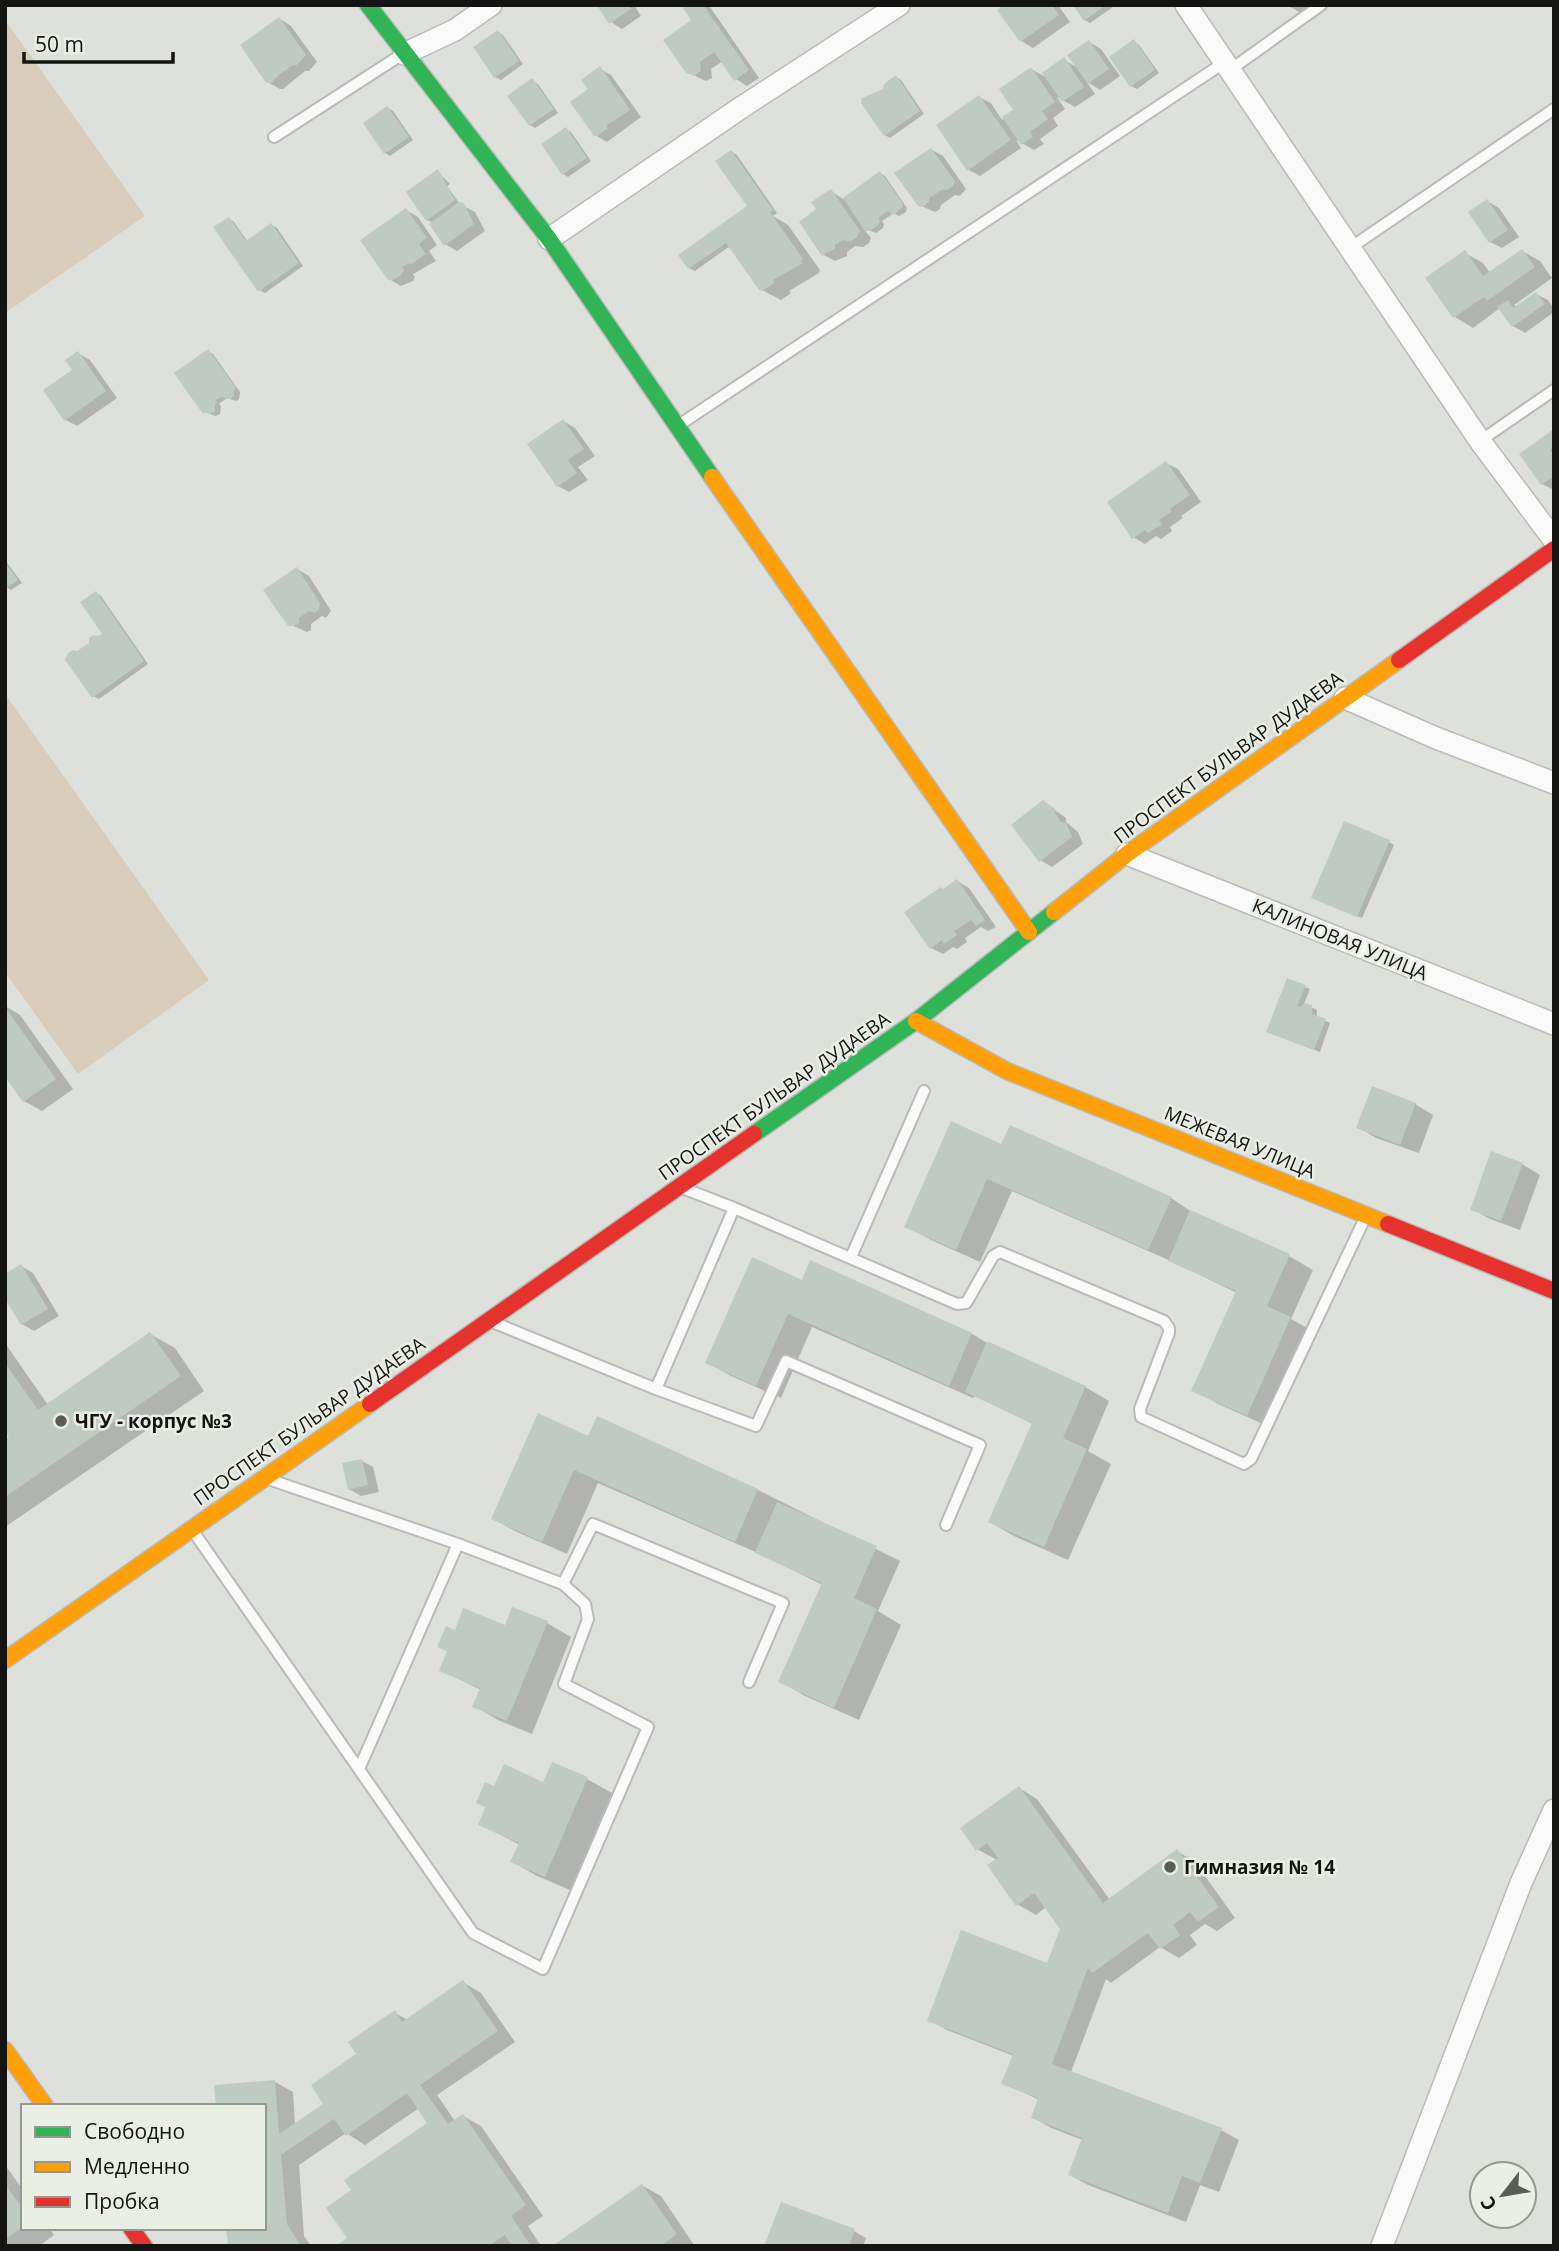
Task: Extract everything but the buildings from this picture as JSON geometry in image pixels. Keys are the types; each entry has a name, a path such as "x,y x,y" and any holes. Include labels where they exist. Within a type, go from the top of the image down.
{"street":[{"path":"368,5 550,239 820,635 1029,932"},
{"path":"404,54 455,30 491,5"},
{"path":"550,239 742,107 899,5"},
{"path":"1186,5 1480,441 1554,540"},
{"name":"ПРОСПЕКТ БУЛЬВАР ДУДАЕВА","path":"5,1660 916,1021 1127,854 1554,549"},
{"path":"1345,698 1436,738 1554,783"},
{"name":"КАЛИНОВАЯ УЛИЦА","path":"1127,854 1554,1024"},
{"name":"МЕЖЕВАЯ УЛИЦА","path":"916,1021 1007,1071 1554,1291"},
{"path":"1382,2246 1521,1882 1554,1810"},
{"path":"5,2050 44,2104"},
{"path":"132,2230 144,2246"}],"lane":[{"path":"678,426 1321,5"},
{"path":"274,137 404,54"},
{"path":"1350,248 1554,109"},
{"path":"1480,441 1554,390"},
{"path":"851,1258 924,1091"},
{"path":"680,1187 961,1305 968,1300 993,1256 1004,1252 1164,1321 1169,1333 1140,1409 1142,1418 1244,1464 1251,1459 1366,1215"},
{"path":"656,1389 734,1208"},
{"path":"490,1320 656,1389 756,1426 786,1360 980,1445 946,1525"},
{"path":"192,1529 473,1933 543,1969 648,1727 564,1684 589,1619 585,1604 563,1584 457,1544 265,1478"},
{"path":"563,1584 593,1524 783,1603 749,1682"},
{"path":"359,1769 457,1544"}],"shaded area":[{"path":"5,20 145,216 5,313"},
{"path":"5,694 209,980 78,1074 5,972"}],"traffic: fast":[{"path":"368,5 549,239 712,477"},
{"path":"754,1134 916,1021 1054,912"}],"traffic: slow":[{"path":"712,477 1029,932"},
{"path":"1054,912 1127,854 1399,660"},
{"path":"916,1021 1007,1071 1388,1224"},
{"path":"5,1660 370,1404"},
{"path":"5,2050 44,2104"}],"traffic: jam":[{"path":"1399,660 1554,549"},
{"path":"370,1404 754,1134"},
{"path":"1388,1224 1554,1291"},
{"path":"132,2230 144,2246"}],"place":[{"name":"ЧГУ - корпус №3","path":"61,1421"},
{"name":"Гимназия № 14","path":"1170,1867"}]}
